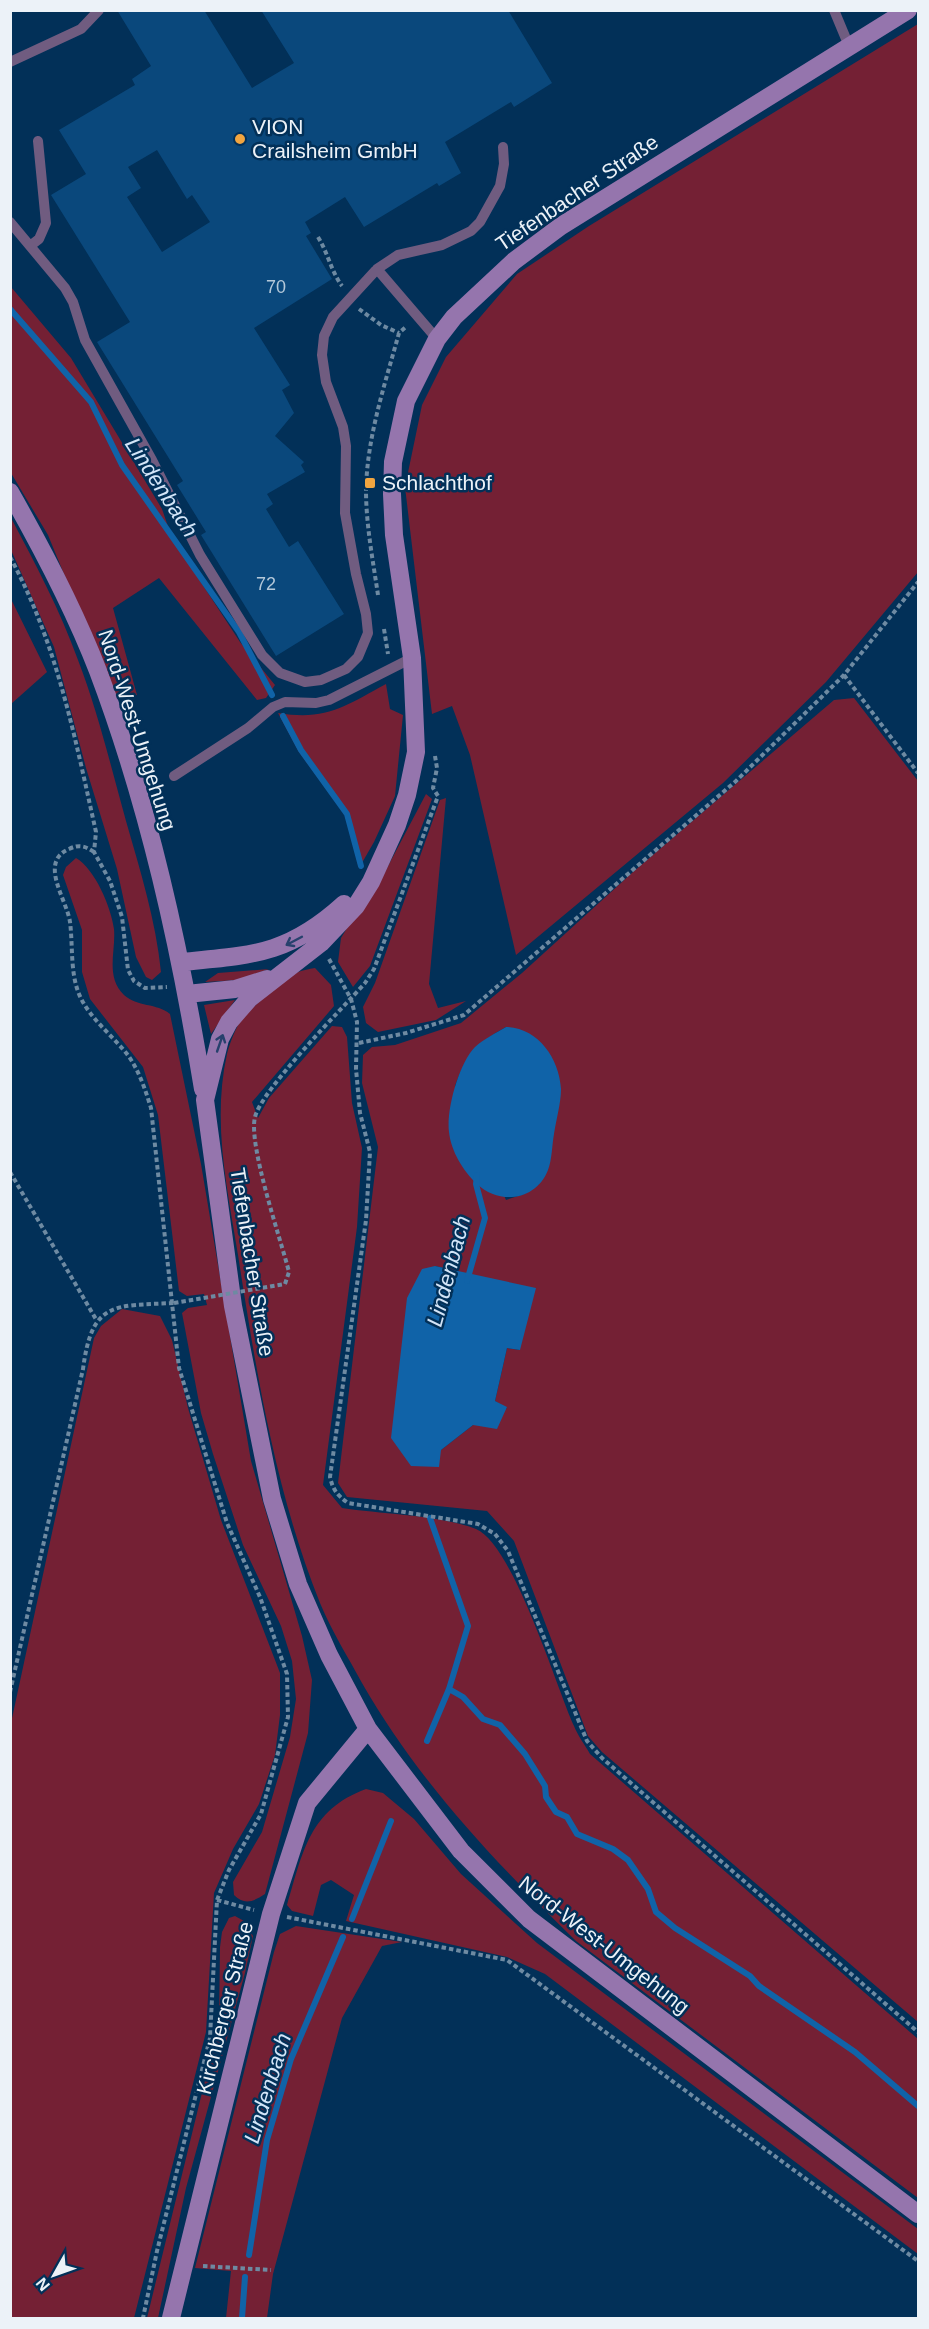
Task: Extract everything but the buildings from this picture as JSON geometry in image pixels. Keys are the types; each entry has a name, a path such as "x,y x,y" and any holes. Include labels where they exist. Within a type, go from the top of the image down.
{"main road":[{"name":"Tiefenbacher Straße","path":"298,1584 272,1499 238,1329 205,1100 220,1039 229,1022 249,999 321,943 356,906 382,859 407,795 416,752 412,658 394,535 393,462 406,401 437,339 483,288 514,261 561,226 908,10"},
{"name":"Nord-West-Umgehung","path":"10,492 55,571 98,671 127,759 181,962 205,1100"},
{"name":"Tiefenbacher Straße","path":"181,962 265,952 299,939 344,904 382,859"},
{"name":"Tiefenbacher Straße","path":"186,989 235,988 260,982 285,970"},
{"name":"Nord-West-Umgehung","path":"298,1584 329,1655 368,1729 461,1851 529,1919 918,2214"},
{"name":"Kirchberger Straße","path":"171,2319 272,1914 307,1803 368,1729"}],"lane":[{"path":"10,62 81,29 99,10"},
{"path":"834,10 849,46"},
{"path":"30,246 39,238 46,223 38,141"},
{"path":"10,222 69,295 85,340 147,450 200,555 262,655 280,673 305,682 321,680 346,669 358,657 366,641 366,614 345,513 344,427 326,382 322,355 324,336 333,317 377,269 398,255 442,245 471,231 480,222 500,186 504,164 503,147"},
{"path":"377,269 437,339"},
{"path":"174,776 248,728 273,707 285,702 316,703 329,700 412,658"}],"path":[{"path":"379,603 366,491 372,441 399,333 418,316"},
{"path":"381,324 399,333"},
{"path":"10,557 36,610 65,693 96,832 94,852"},
{"path":"358,1043 406,1033 464,1016 736,781 844,675 918,582"},
{"path":"383,625 390,669"},
{"path":"844,675 918,773"},
{"path":"10,1692 83,1369 87,1338 97,1321 118,1306 174,1304 285,1284 290,1272 255,1145 255,1117 268,1093 351,999 374,969 438,796 433,788 437,768 434,746"},
{"path":"143,2319 156,2251 210,2038 217,1900 229,1870 261,1814 288,1718 287,1674 260,1597 227,1523 179,1368 174,1304 151,1108 140,1076 129,1056 87,1009 78,992 69,914 54,875 54,864 65,850 85,846 94,852 110,881 122,917 128,970 134,981 145,988 186,989"},
{"path":"321,943 351,999 358,1043 356,1069 360,1113 370,1152 366,1220 330,1477 332,1487 337,1496 348,1503 478,1524 495,1534 516,1569 587,1741 602,1758 918,2032"},
{"path":"10,1172 97,1321"},
{"path":"217,1900 272,1914 507,1960 918,2261"},
{"path":"186,2264 271,2270"}],"shaded area":[{"path":"918,24 918,572 826,682 723,783 516,955 470,755 452,706 432,714 405,487 422,405 446,357 517,274 589,226"},
{"path":"11,287 71,358 162,509 172,538 240,642 275,685 266,698 257,700 159,578 113,608 137,695 115,699 48,535 11,473"},
{"path":"10,516 38,569 71,641 98,720 142,877 155,934 161,972 152,980 146,977 136,957 117,869 86,768 54,647 11,550"},
{"path":"10,597 47,672 11,704 10,704"},
{"path":"386,684 390,709 403,715 395,796 359,868 345,815 299,752 278,713 310,715 335,710"},
{"path":"854,698 918,781 918,2022 602,1752 588,1736 514,1541 487,1511 347,1497 338,1483 378,1147 362,1083 363,1055 372,1047 395,1045 461,1023 522,973 633,872 834,700","holes":["506,1027 539,1184 524,1194 506,1200 455,1086 468,1058 474,1051","435,1266 469,1274 520,1350 507,1348 495,1401 507,1408 473,1425 441,1450"]},
{"path":"426,794 432,799 370,966 353,987 338,962 341,938 359,908 378,885"},
{"path":"446,798 429,984 438,1008 466,1001 436,1020 378,1032 366,1023 363,1007 375,983 440,800"},
{"path":"76,858 96,879 109,910 114,929 113,972 118,988 129,999 159,1008 170,1014 201,1164 251,1461 302,1636 312,1680 308,1733 265,1894 249,1901 234,1895 233,1882 262,1832 290,1737 296,1699 292,1661 281,1626 243,1545 201,1413 182,1313 188,1308 207,1305 204,1294 187,1296 179,1291 158,1115 143,1067 90,999 82,972 82,930 63,875 66,867"},
{"path":"315,968 331,985 334,1006 252,1102 258,1118 269,1098 332,1026 342,1027 347,1037 352,1103 362,1148 357,1227 323,1485 342,1508 462,1524 476,1529 490,1540 519,1587 574,1726 590,1754 918,2039 918,2198 576,1941 487,1850 433,1787 384,1719 329,1623 291,1519 269,1432 252,1343 221,1130 223,1079 227,1054 242,1018 294,975 300,971"},
{"path":"269,969 238,980 205,982 218,973"},
{"path":"235,1000 211,1034 204,1005"},
{"path":"122,1309 160,1316 172,1340 188,1408 221,1520 280,1673 280,1715 275,1755 259,1804 233,1849 214,1893 206,2032 134,2318 11,2318 11,1723 94,1338 101,1326"},
{"path":"366,1789 383,1793 414,1819 461,1874 537,1943 918,2229 918,2254 545,1974 507,1957 346,1921 354,1895 331,1880 321,1885 313,1916 292,1911 287,1905 298,1867 311,1835 332,1809 347,1798"},
{"path":"235,1916 244,1921 253,1936 245,1973 186,2188 158,2318 147,2318 219,2023 222,1932 229,1918"},
{"path":"296,1926 402,1942 382,1946 342,2018 273,2274 267,2318 226,2318 231,2271 195,2268 274,1952 280,1934"}],"water":[{"path":"506,1027 528,1033 545,1047 556,1066 561,1089 548,1170 535,1188 526,1194 506,1197 486,1191 467,1173 452,1146 449,1123 455,1087 469,1054 479,1044"},
{"path":"435,1266 536,1288 520,1350 507,1348 495,1401 507,1407 497,1429 473,1425 441,1450 439,1467 411,1466 391,1438 407,1298 422,1269"}],"waterway":[{"name":"Lindenbach","path":"10,309 91,402 122,465 239,632 272,695"},
{"name":"Lindenbach","path":"283,716 301,750 347,814 361,866"},
{"name":"Lindenbach","path":"467,1281 485,1218 476,1184 477,1175"},
{"name":"Lindenbach","path":"427,1741 449,1689 468,1626 430,1518"},
{"path":"449,1689 463,1697 483,1719 500,1725 525,1754 545,1786 546,1797 556,1812 567,1817 577,1834 613,1849 628,1860 648,1889 656,1912 675,1928 750,1976 759,1986 855,2052 918,2106"},
{"name":"Lindenbach","path":"352,1919 391,1821"},
{"name":"Lindenbach","path":"249,2255 267,2140 291,2059 343,1937"},
{"name":"Lindenbach","path":"242,2318 245,2277"}],"place":[{"name":"VION Crailsheim GmbH","path":"240,139"},
{"name":"Schlachthof","path":"370,483"}]}
